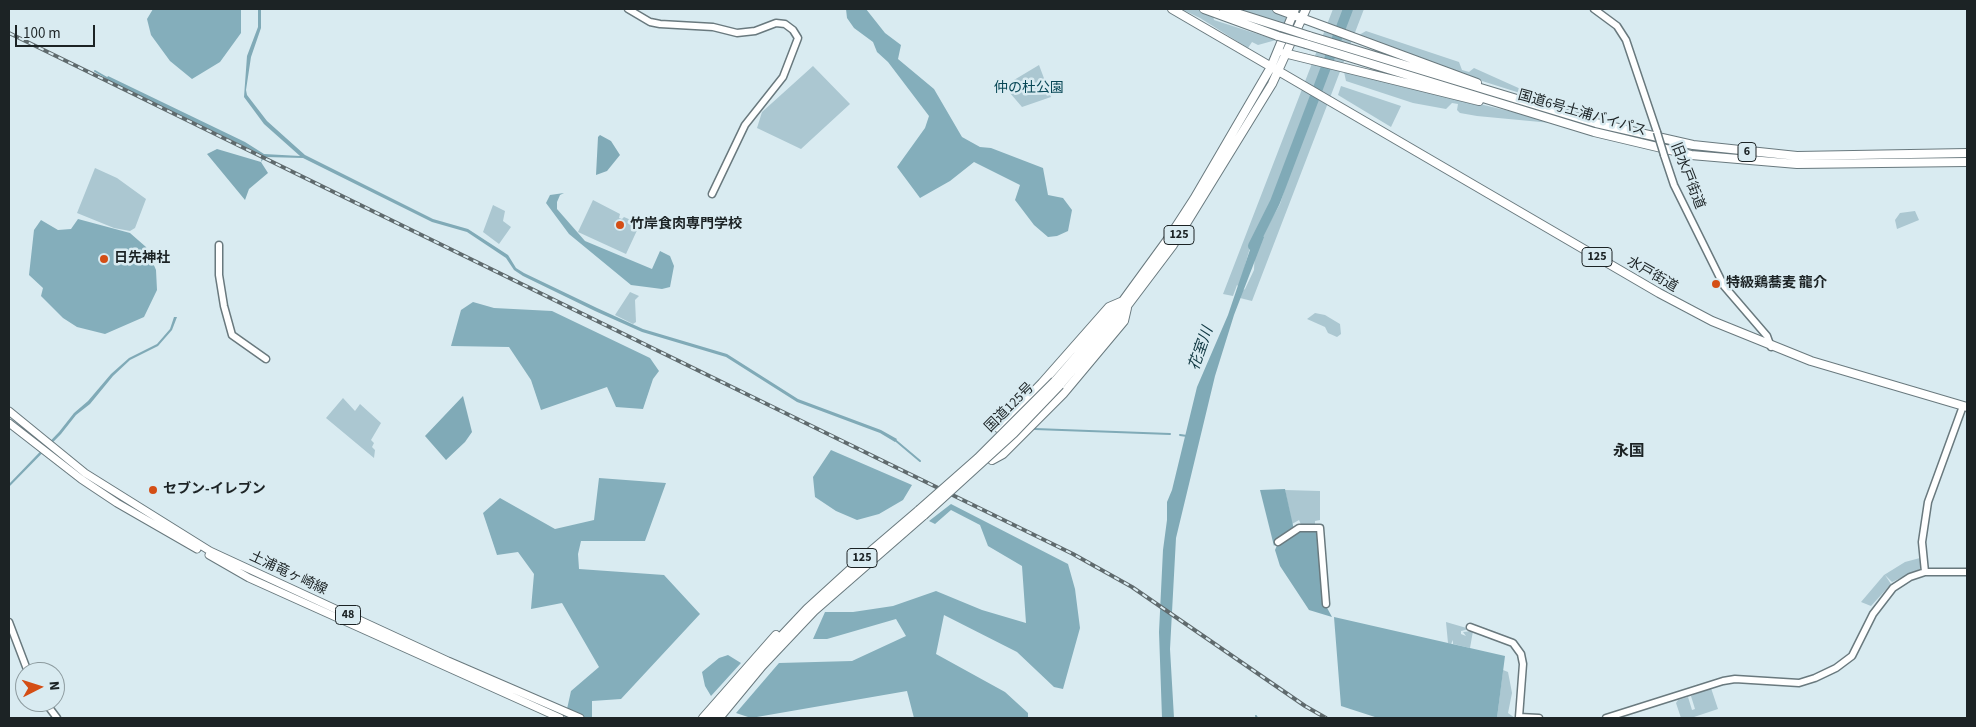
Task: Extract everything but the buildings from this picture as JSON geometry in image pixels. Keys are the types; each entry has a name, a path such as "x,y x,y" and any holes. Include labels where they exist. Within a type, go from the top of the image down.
{"highway":[{"name":"水戸街道","path":"1172,9 1659,293 1712,321 1811,361 1965,406"},
{"name":"国道6号土浦バイパス","path":"1204,9 1278,36 1639,144 1723,159 1833,165 1967,162"},
{"name":"国道6号土浦バイパス","path":"1224,9 1532,104 1641,135 1724,150 1797,156 1967,153"},
{"path":"1277,9 1294,11 1303,17 1520,97 1532,104"},
{"name":"国道125号","path":"709,718 756,663 864,556 921,513 1058,383 1125,303 1194,211 1279,71 1306,9"},
{"name":"国道125号","path":"1125,303 1194,199 1278,52 1294,11"},
{"path":"1278,52 1547,117"},
{"path":"992,460 1003,454 1063,394 1124,322 1125,303 1109,307 1042,383 998,428"},
{"name":"国道125号","path":"719,718 811,610"},
{"path":"703,718 763,648 785,626 811,610"},
{"path":"724,718 796,637 811,610"}],"main road":[{"name":"土浦竜ヶ崎線","path":"9,411 85,473 210,551 448,662 580,718"},
{"name":"土浦竜ヶ崎線","path":"9,423 81,479 110,498 249,578 560,718"}],"street":[{"path":"628,9 650,22 713,27 737,33 755,31 776,23 785,24 798,38 783,77 745,125 712,194"},
{"name":"旧水戸街道","path":"1594,9 1617,26 1626,40 1674,185 1713,264 1734,299 1760,327 1770,340 1771,346"},
{"path":"219,245 219,275 224,306 232,335 266,359"},
{"path":"1754,339 1758,335 1760,327"},
{"path":"1926,572 1922,542 1928,502 1965,406"},
{"path":"1278,542 1299,528 1320,528 1326,604"},
{"path":"1606,718 1724,681 1736,679 1799,683 1836,668 1852,656 1873,614 1893,588 1910,577 1926,572 1967,572"},
{"path":"9,622 24,662"},
{"path":"1470,627 1513,644 1521,654 1523,664 1519,717 1539,718"}],"green space":[{"path":"1181,9 1197,9 1213,16 1214,20 1276,40 1258,45 1252,42 1248,48 1200,18"},
{"path":"1236,9 1268,9 1284,13 1286,19 1284,24"},
{"path":"1333,9 1343,9 1343,17 1323,71 1310,97 1271,201 1251,244 1239,287 1237,285 1233,296 1223,294"},
{"path":"1352,9 1364,9 1252,301 1240,298 1254,270 1255,249 1280,204 1300,140 1304,136 1305,124 1335,51 1339,34"},
{"path":"1366,31 1459,62 1462,70 1469,72 1474,68 1543,99 1460,74 1359,35"},
{"name":"仲の杜公園","path":"1039,65 1051,97 1022,107 1004,86"},
{"path":"813,66 850,104 801,149 757,128 762,112"},
{"path":"1344,72 1526,115 1551,123 1460,113 1457,110 1458,104 1452,103 1446,109 1413,103 1346,81"},
{"path":"1341,86 1401,106 1391,127 1338,95"},
{"path":"95,168 117,178 146,199 135,228 130,231 114,228 77,213"},
{"path":"593,200 620,214 619,218 622,219 624,217 640,224 626,254 578,232"},
{"path":"493,205 505,211 503,221 511,227 499,244 483,232"},
{"path":"1915,211 1919,220 1897,229 1895,220 1900,213"},
{"path":"630,292 639,296 635,300 636,322 633,324 615,315"},
{"path":"1315,313 1325,315 1340,324 1341,334 1337,337 1328,333 1325,327 1307,319"},
{"path":"343,398 355,411 360,404 381,423 371,440 374,443 372,447 375,450 374,458 326,418"},
{"path":"1285,490 1320,491 1320,520 1315,521 1315,526 1302,527 1299,520 1292,524"},
{"path":"1920,558 1920,569 1892,582 1885,575 1891,584 1871,606 1861,602 1884,575 1905,562"},
{"path":"1446,622 1470,629 1461,631 1461,634 1466,636 1463,632 1473,631 1470,648 1453,644 1453,640 1451,644 1448,643"},
{"path":"1503,670 1508,672 1512,693 1508,713 1515,718 1497,718"},
{"path":"1711,688 1718,709 1691,718 1681,718 1676,703 1678,700 1688,697 1692,710 1695,709 1691,696"}],"shaded area":[{"path":"153,9 241,9 241,33 220,62 192,79 170,61 151,35 147,19"},
{"path":"258,9 261,9 261,28 251,57 246,90 247,95 267,121 305,155 433,219 468,229 508,255 516,268 524,273 643,329 727,354 798,399 881,430 897,439 895,442 880,433 797,402 726,357 642,332 523,276 514,270 506,258 467,232 432,222 303,158 265,157 261,162 262,155 106,79 108,76 245,142 264,154 300,156 264,124 244,97 247,56 258,27"},
{"path":"846,9 866,9 885,33 901,45 898,59 934,89 962,137 980,147 991,148 1043,168 1048,195 1063,198 1072,210 1068,231 1057,236 1048,237 1034,225 1015,200 1020,185 974,162 950,181 920,198 897,167 925,128 929,116 888,62 877,52 873,42 854,28 847,18"},
{"path":"600,135 611,141 620,155 607,171 596,175 598,137"},
{"path":"217,149 261,162 268,173 249,189 245,200 207,154"},
{"path":"564,193 560,195 557,209 585,241 652,269 660,251 670,256 674,266 670,287 662,289 631,285 569,234 546,203 550,195"},
{"path":"78,219 130,233 146,247 156,270 157,290 144,317 105,334 77,327 63,318 41,296 43,288 29,275 34,230 41,220 58,230 71,229"},
{"path":"1256,232 1264,237 1234,315 1215,376 1176,538 1170,649 1174,718 1162,718 1159,632 1167,502 1172,490 1197,387 1228,315"},
{"path":"473,302 494,308 552,311 650,358 659,371 653,379 643,409 616,407 607,387 541,410 531,380 509,347 451,346 461,310"},
{"path":"174,317 177,317 172,330 158,346 130,360 113,376 90,404 76,415 61,434 9,487 9,484 111,374 129,358 157,344 170,329"},
{"path":"463,396 472,432 465,442 446,460 425,436"},
{"path":"831,450 912,485 903,500 879,514 857,520 836,511 815,497 813,477"},
{"path":"599,478 666,483 645,541 581,541 578,554 579,569 664,575 700,614 621,699 592,701 592,718 565,718 571,691 599,667 562,603 531,609 534,574 518,552 497,555 483,513 500,498 555,529 594,520"},
{"path":"1285,489 1294,530 1277,541 1274,546 1260,490"},
{"path":"951,504 1068,564 1075,589 1080,628 1063,689 1054,687 1017,652 944,615 936,654 1005,692 1028,713 1028,718 914,718 907,691 751,718 736,713 779,663 852,661 906,636 896,619 827,639 813,639 825,612 853,612 893,606 936,591 982,610 1026,623 1022,566 988,546 980,525 951,510 935,524 929,521"},
{"path":"1319,529 1325,604 1332,617 1309,610 1280,566 1275,550 1278,543 1295,532"},
{"path":"1334,617 1505,656 1497,718 1378,718 1341,706"},
{"path":"728,655 741,663 711,696 705,686 702,672 719,658"}],"waterway":[{"name":"花室川","path":"1253,246 1275,202 1348,9"},
{"path":"95,71 107,78"},
{"path":"1035,429 1170,434"},
{"path":"1180,435 1187,436"},
{"path":"895,440 920,461"}],"railway":[{"path":"9,33 1073,554 1132,587 1305,706 1326,718"}],"place":[{"name":"竹岸食肉専門学校","path":"620,225"},
{"name":"日先神社","path":"104,259"},
{"name":"特級鶏蕎麦 龍介","path":"1716,284"},
{"name":"セブン-イレブン","path":"153,490"}],"district":[{"name":"永国","path":"1629,452"}]}
